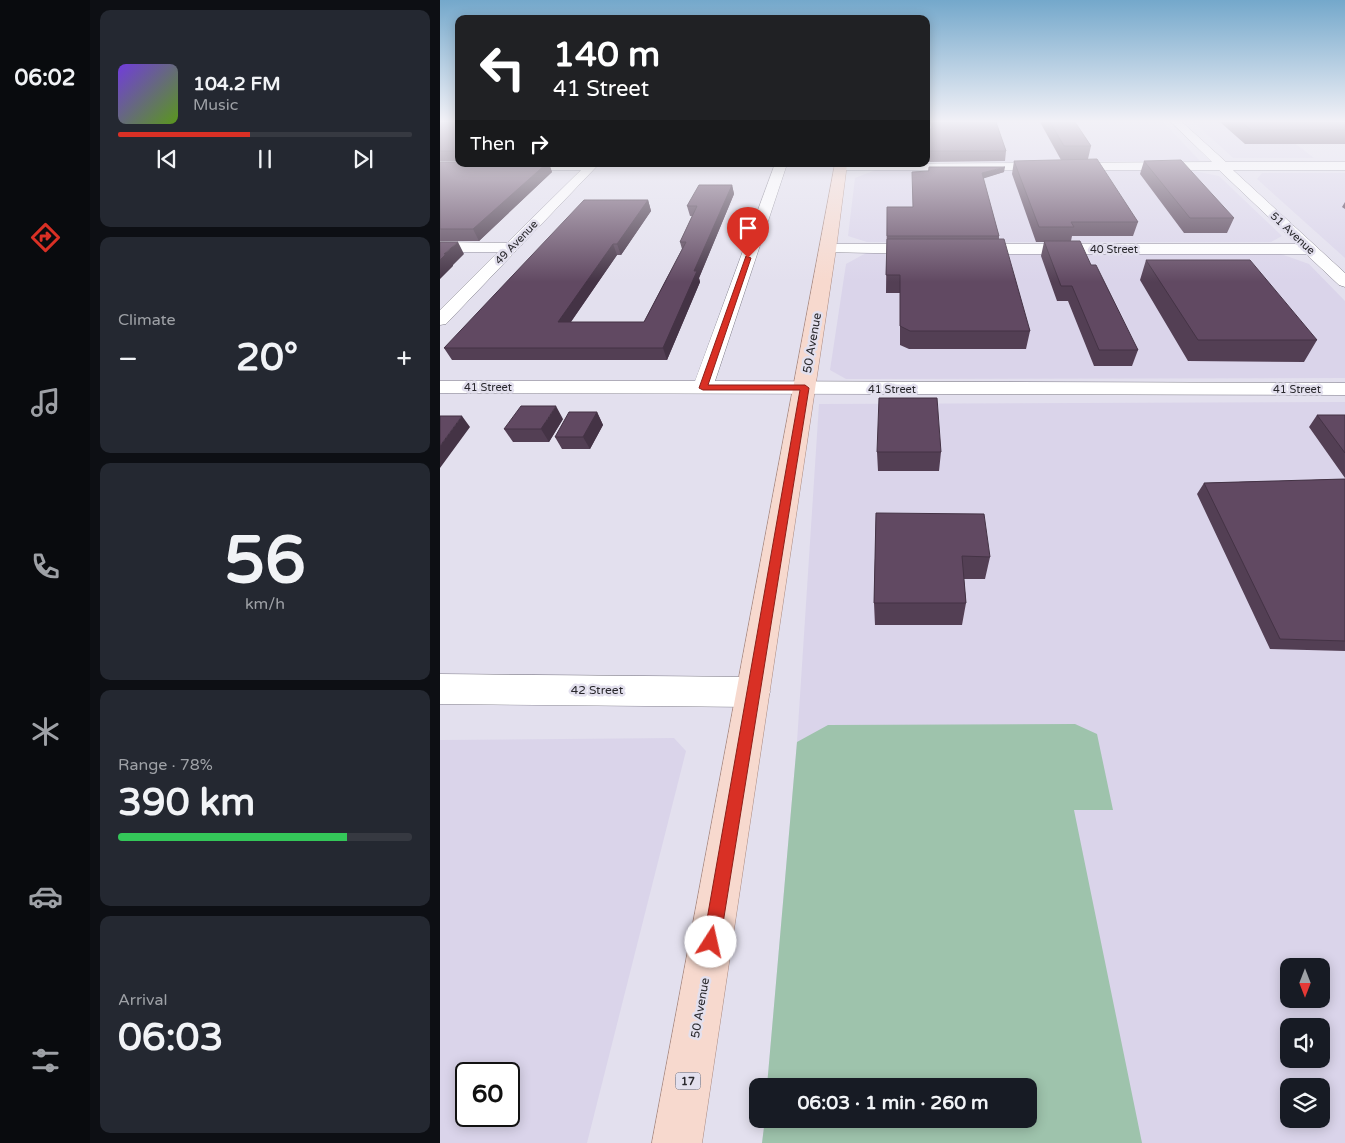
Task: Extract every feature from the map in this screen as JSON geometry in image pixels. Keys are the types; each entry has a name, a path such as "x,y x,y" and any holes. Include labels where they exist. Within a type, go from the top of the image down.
{"main road":[{"name":"50 Avenue","path":"678,1143 839,175"}],"street":[{"name":"49 Avenue","path":"440,320 581,175"},
{"path":"703,388 777,175"},
{"name":"51 Avenue","path":"1231,175 1345,282"},
{"path":"440,247 511,248"},
{"path":"828,249 941,249"},
{"name":"40 Street","path":"960,249 1310,249"},
{"name":"41 Street","path":"440,387 1345,389"},
{"name":"42 Street","path":"440,689 754,692"}],"shaded area":[{"path":"862,175 1216,175 1219,176 1282,236 1271,242 867,242 848,236 855,178"},
{"path":"1260,175 1345,175 1345,258 1257,179"},
{"path":"866,253 1281,254 1309,264 1345,301 1345,378 846,379 830,370 846,264"},
{"path":"1345,402 1345,1143 762,1143 764,1128 1037,1128 1037,1078 768,1078 797,742 819,404"},
{"path":"674,738 686,751 587,1143 440,1143 440,740"}],"green space":[{"path":"1075,724 1097,734 1113,810 1074,810 1142,1143 762,1143 764,1128 1037,1128 1037,1078 768,1078 797,742 828,725"}],"building":[{"path":"440,175 533,175 473,229 440,229"},
{"path":"912,175 983,175 999,236 887,236 887,207 913,207"},
{"path":"1019,175 1108,175 1138,222 1071,222 1074,227 1039,227"},
{"path":"1156,175 1195,175 1234,218 1190,218"},
{"path":"699,185 732,185 663,348 444,348 584,200 648,200 617,244 613,244 558,322 644,322 686,242 680,242 697,206 687,206"},
{"path":"887,239 1004,239 1030,331 910,331 900,326 900,275 886,275"},
{"path":"1044,241 1080,241 1091,265 1096,265 1138,350 1099,350 1072,286 1061,286"},
{"path":"440,242 458,242 440,260"},
{"path":"1146,260 1250,260 1317,340 1198,340"},
{"path":"879,398 937,398 941,452 877,452"},
{"path":"521,406 556,406 541,429 504,429"},
{"path":"569,412 597,412 583,437 555,437"},
{"path":"1317,415 1345,415 1345,453"},
{"path":"440,416 462,416 440,446"},
{"path":"1345,479 1345,641 1280,639 1204,483"},
{"path":"876,513 984,514 990,557 962,556 966,603 874,603"}],"route":[{"path":"711,942 805,388 703,388 748,258"}]}
